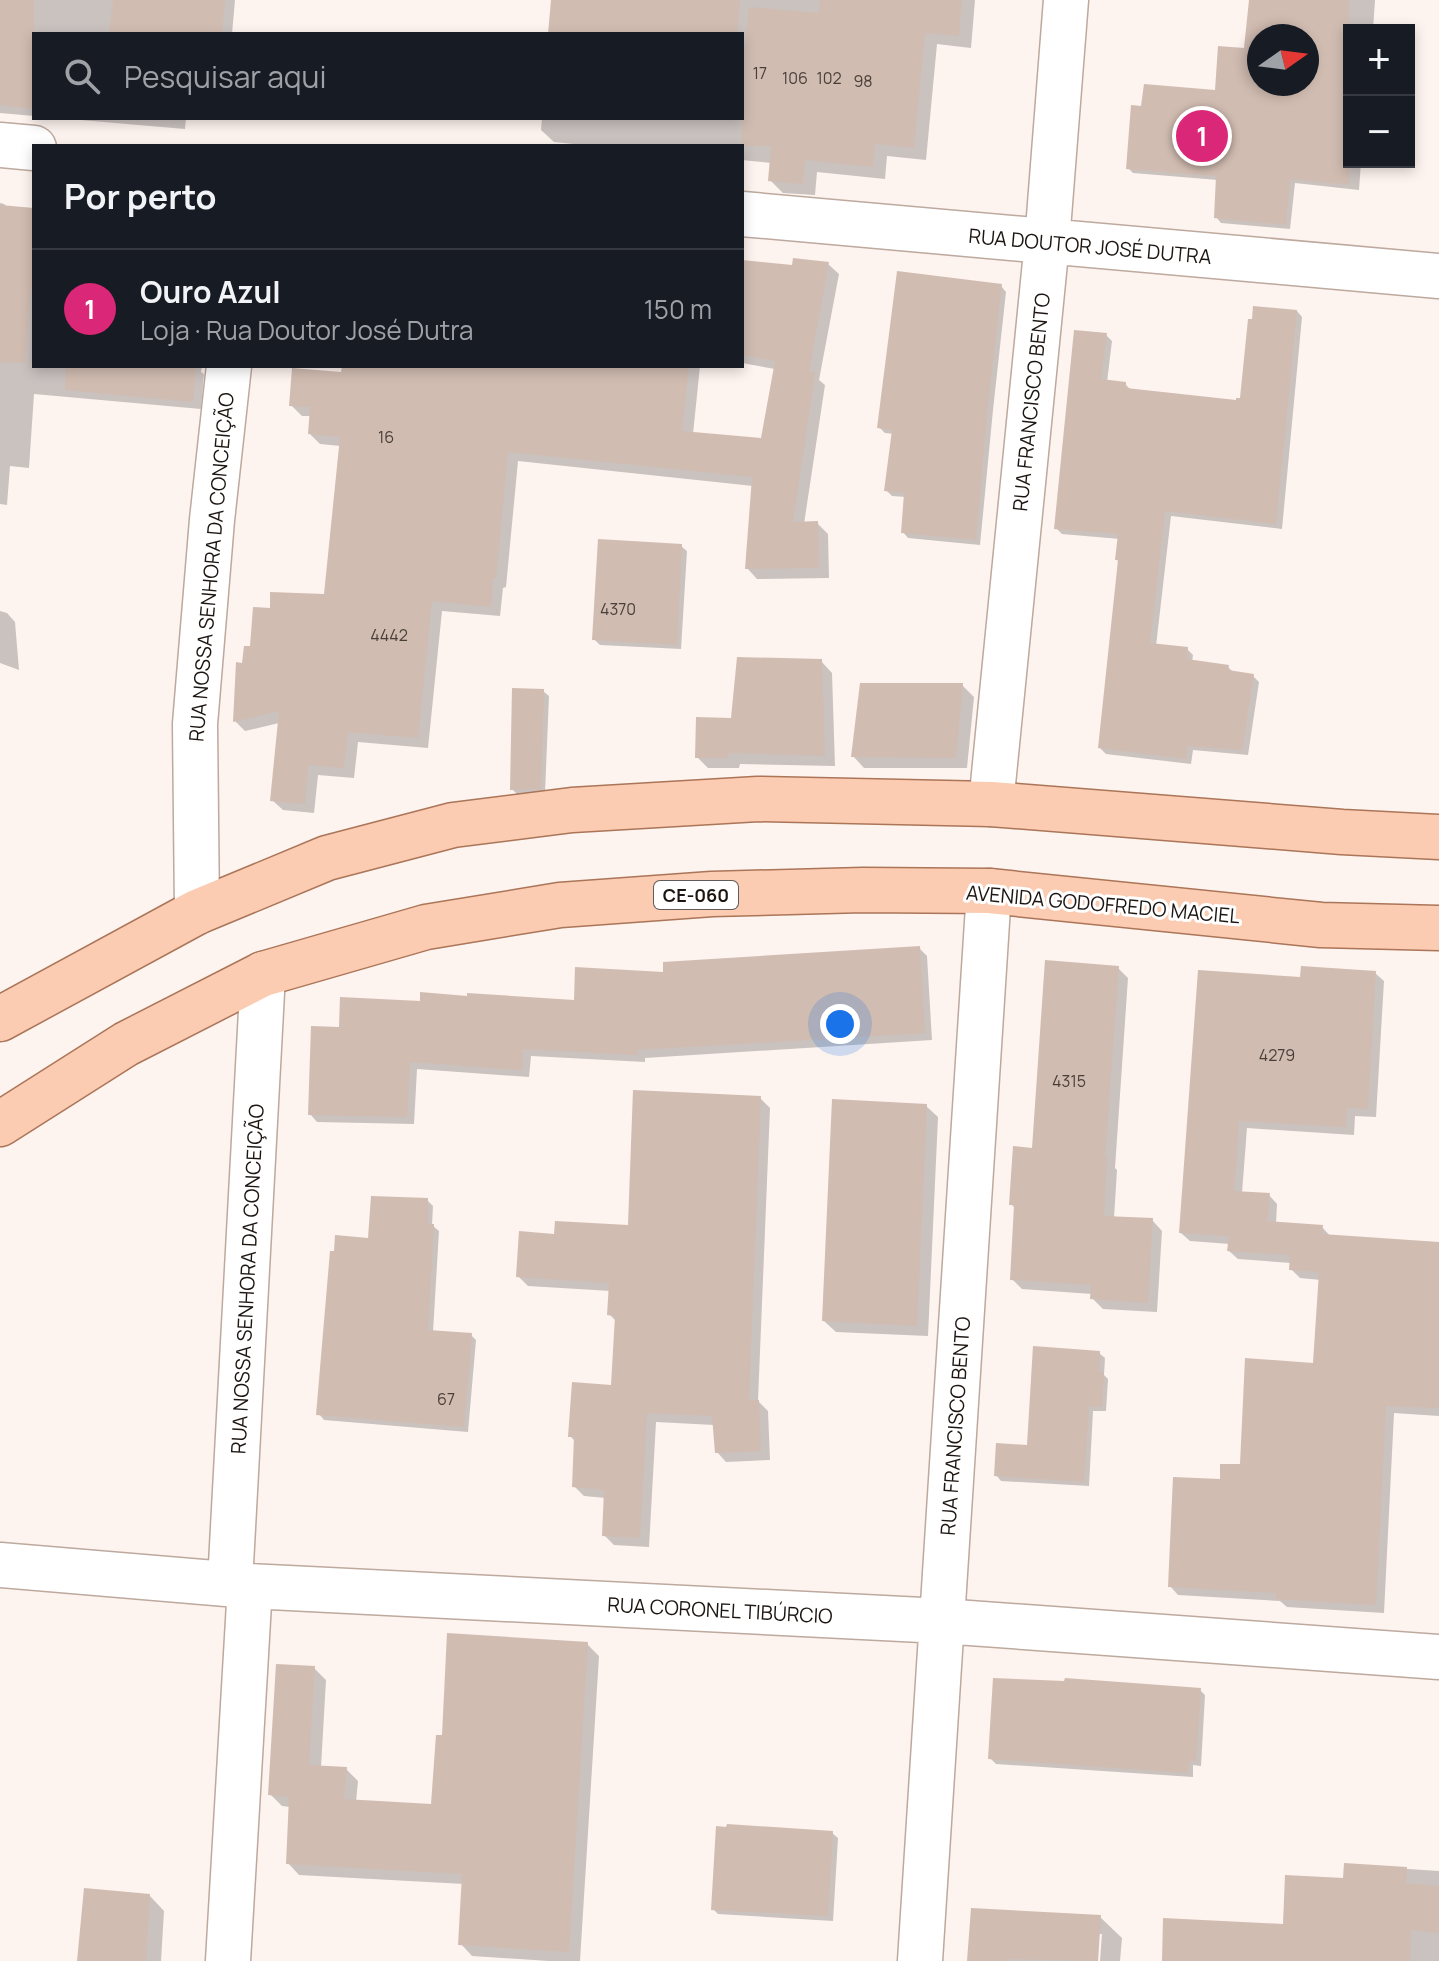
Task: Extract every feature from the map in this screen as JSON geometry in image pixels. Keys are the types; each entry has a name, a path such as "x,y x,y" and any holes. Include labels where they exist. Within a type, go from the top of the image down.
{"main road":[{"path":"0,1019 197,912 327,858 453,825 572,810 758,799 991,804 1439,837"},
{"name":"AVENIDA GODOFREDO MACIEL","path":"0,1124 126,1044 263,974 426,927 560,905 742,893 989,891 1321,925 1439,928"}],"street":[{"name":"RUA FRANCISCO BENTO","path":"991,804 1047,242 1066,0"},
{"path":"0,145 32,148"},
{"name":"RUA DOUTOR JOSÉ DUTRA","path":"744,214 1439,276"},
{"name":"RUA NOSSA SENHORA DA CONCEIÇÃO","path":"197,912 195,724 229,368"},
{"name":"RUA FRANCISCO BENTO","path":"920,1961 989,891"},
{"name":"RUA NOSSA SENHORA DA CONCEIÇÃO","path":"228,1961 263,974"},
{"name":"RUA CORONEL TIBÚRCIO","path":"0,1565 240,1584 942,1621 1439,1657"}],"building":[{"path":"0,0 34,0 32,109 0,105"},
{"path":"113,0 225,0 222,32 109,32"},
{"path":"551,0 740,0 737,32 548,32"},
{"path":"820,0 962,0 959,36 925,33 914,148 875,144 873,167 805,160 803,184 768,181 771,146 742,144 744,55 749,7 819,13"},
{"path":"1249,0 1349,0 1349,24 1343,24 1343,168 1349,168 1349,185 1290,179 1286,225 1214,218 1216,176 1126,169 1131,105 1141,106 1144,84 1215,90 1218,46 1244,48"},
{"path":"0,205 32,208 32,288 25,363 0,362"},
{"path":"793,258 829,262 809,371 815,373 793,522 818,521 819,568 745,569 752,477 508,452 491,607 432,601 418,738 348,732 344,768 308,765 305,804 270,801 279,711 233,722 236,662 242,663 244,646 250,646 253,607 270,608 270,592 324,594 340,437 308,434 310,407 289,406 292,368 341,372 342,368 689,368 682,431 761,438 775,361 744,355 744,260 792,265"},
{"path":"897,271 1002,284 976,540 901,533 904,493 884,491 892,430 877,428"},
{"path":"1253,306 1297,310 1276,524 1165,511 1150,643 1188,647 1187,659 1229,665 1228,670 1254,674 1242,750 1187,746 1186,759 1098,748 1118,560 1115,560 1118,534 1054,529 1074,330 1107,333 1101,379 1126,382 1126,388 1236,400 1240,398 1248,319 1252,319"},
{"path":"66,368 196,368 193,402 65,390"},
{"path":"598,539 682,544 677,645 592,640"},
{"path":"737,657 822,659 825,756 729,753 728,758 695,758 696,717 731,718"},
{"path":"860,683 963,683 956,758 851,757"},
{"path":"512,688 544,689 541,789 510,790"},
{"path":"920,946 925,1033 638,1050 638,1055 523,1049 522,1070 410,1062 407,1117 308,1115 311,1026 339,1027 340,997 420,1001 420,992 574,1000 575,967 663,972 663,962"},
{"path":"1045,960 1119,966 1105,1157 1104,1216 1153,1218 1148,1303 1090,1299 1091,1285 1010,1280 1014,1205 1009,1205 1013,1146 1032,1148"},
{"path":"1301,966 1376,971 1368,1109 1347,1108 1346,1127 1239,1121 1234,1191 1270,1193 1267,1221 1323,1225 1322,1234 1439,1242 1439,1408 1386,1406 1376,1605 1276,1599 1276,1593 1168,1587 1173,1477 1220,1479 1220,1464 1240,1464 1245,1358 1313,1363 1319,1272 1289,1270 1290,1255 1227,1251 1229,1236 1179,1233 1198,970 1300,977"},
{"path":"633,1090 761,1096 749,1400 759,1400 761,1451 715,1453 712,1416 647,1413 640,1538 602,1536 604,1490 572,1487 574,1437 568,1437 572,1382 611,1385 615,1316 607,1315 609,1283 516,1277 519,1231 554,1234 555,1221 628,1225"},
{"path":"832,1099 927,1104 917,1326 822,1321"},
{"path":"371,1196 428,1198 428,1224 434,1224 428,1330 472,1333 464,1427 316,1415 330,1251 334,1251 335,1235 368,1238"},
{"path":"1033,1346 1100,1351 1099,1372 1104,1372 1102,1407 1089,1406 1084,1482 994,1476 996,1443 1027,1445"},
{"path":"447,1633 588,1642 569,1952 458,1945 462,1874 286,1864 289,1797 268,1795 276,1664 315,1666 309,1765 347,1767 344,1799 431,1804 436,1735 442,1735"},
{"path":"993,1678 1064,1681 1065,1678 1201,1688 1196,1761 1189,1761 1188,1773 988,1759"},
{"path":"727,1824 833,1831 828,1916 711,1910 716,1826 726,1827"},
{"path":"1344,1863 1407,1867 1406,1883 1439,1886 1439,1933 1411,1930 1410,1961 1162,1961 1163,1918 1283,1924 1285,1875 1343,1878"},
{"path":"84,1888 150,1894 146,1961 77,1961"},
{"path":"971,1908 1101,1915 1098,1961 967,1961"}],"place":[{"name":"Ouro Azul","path":"1202,136"}]}
